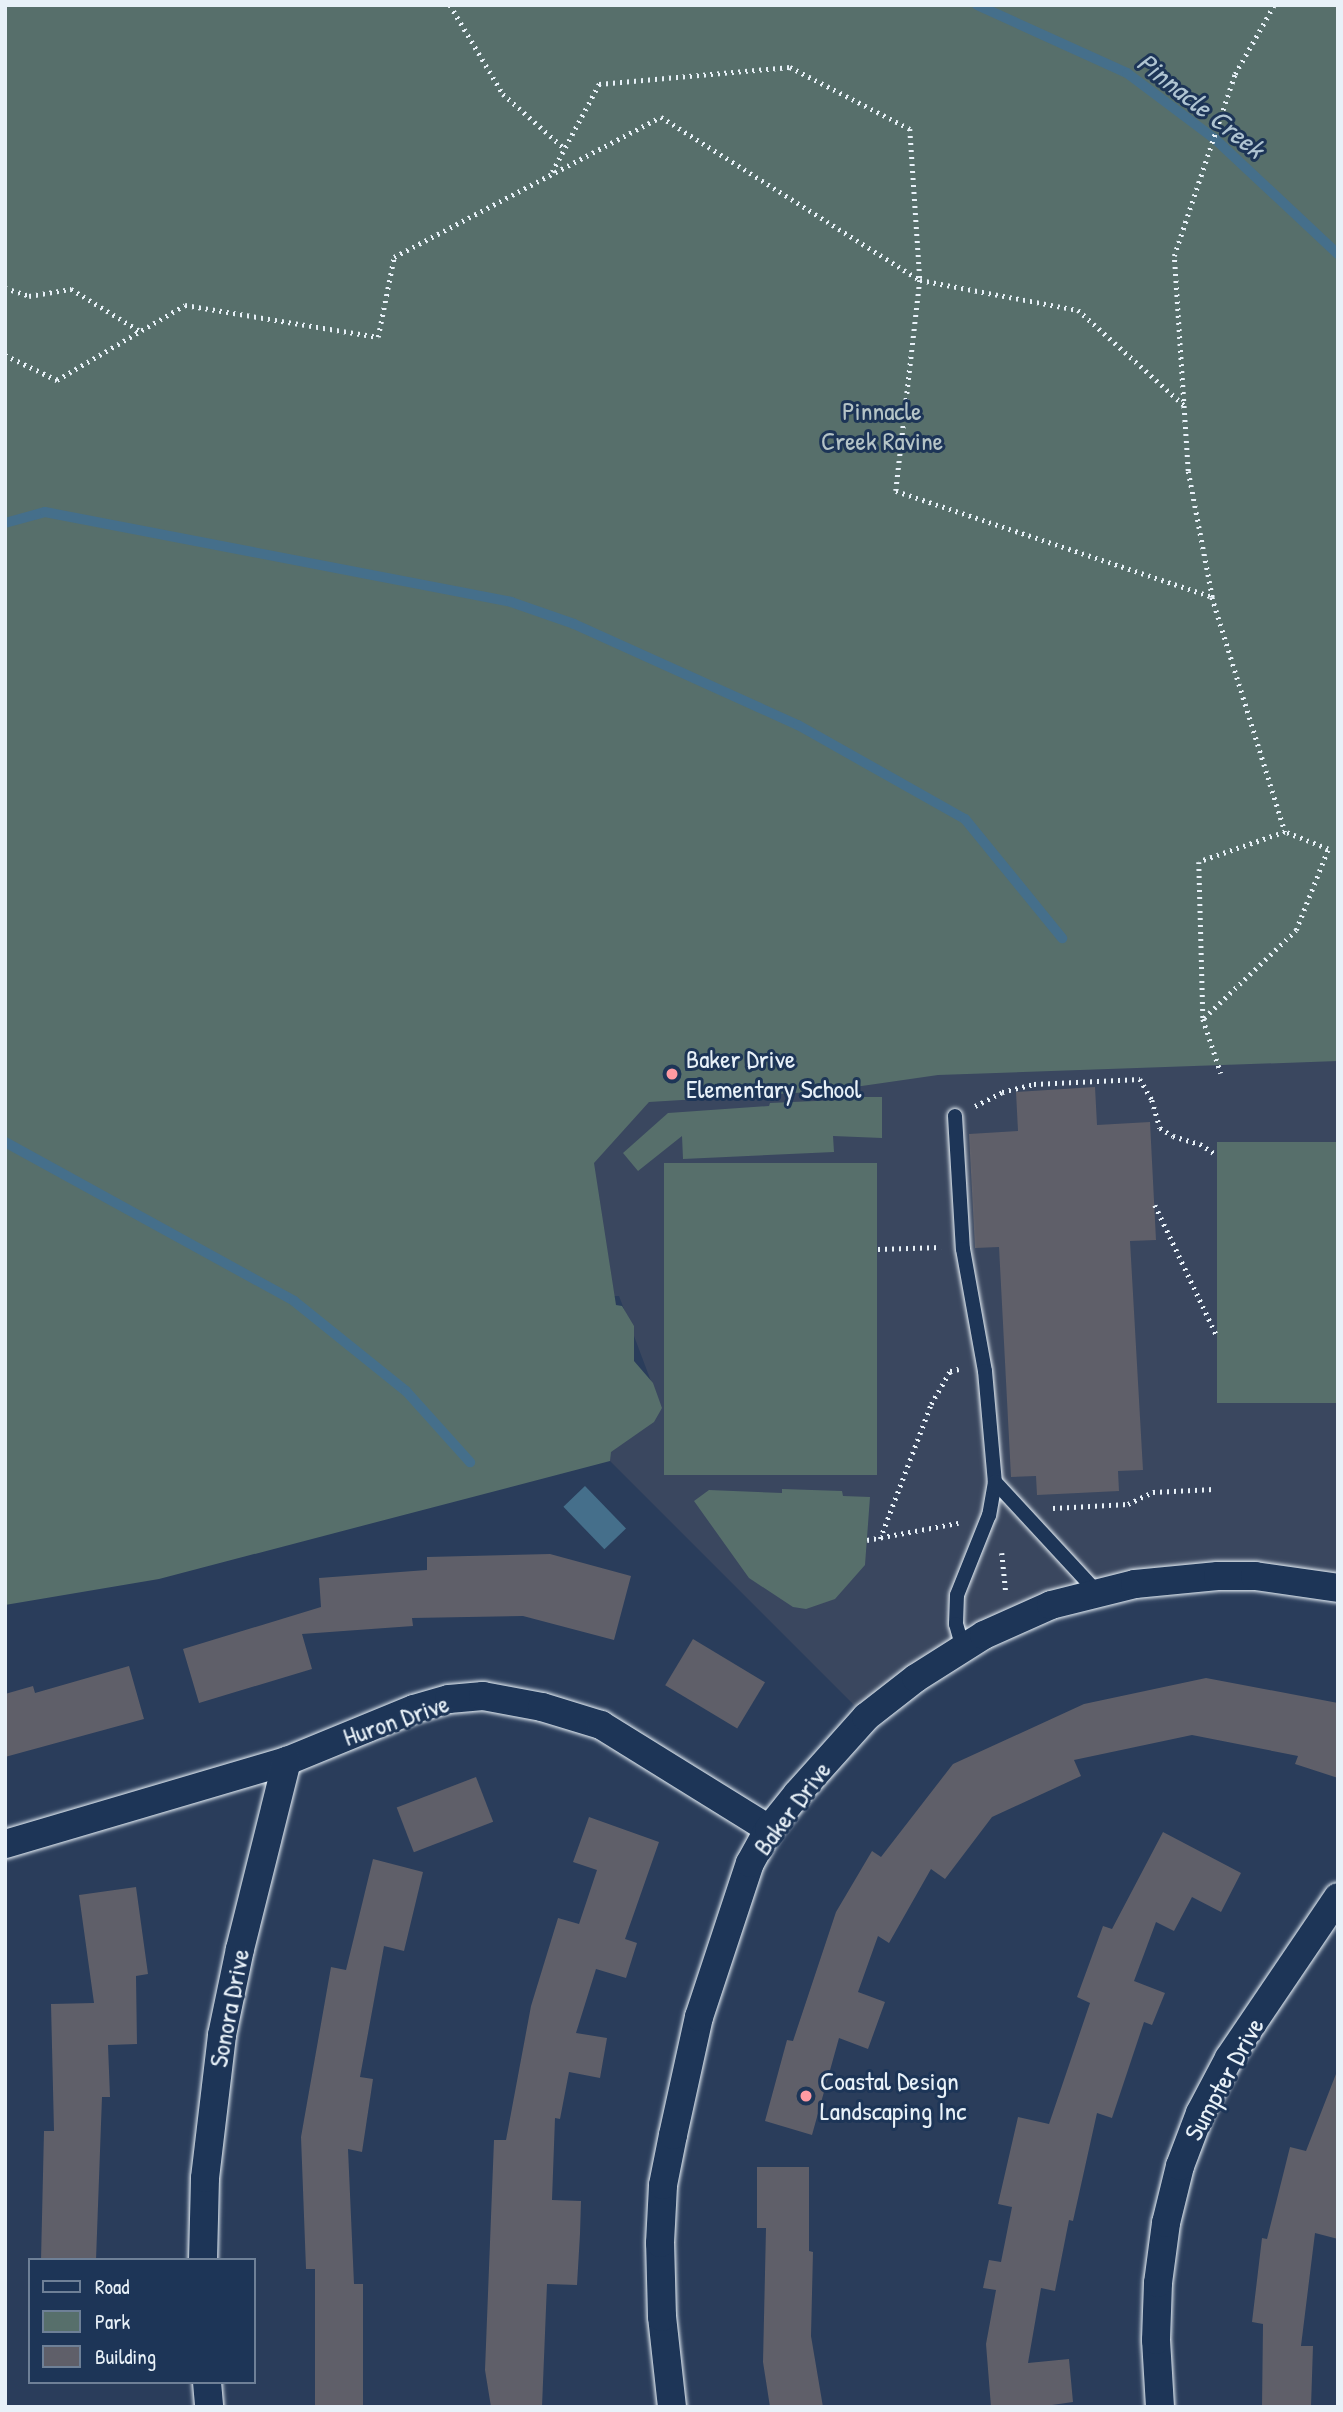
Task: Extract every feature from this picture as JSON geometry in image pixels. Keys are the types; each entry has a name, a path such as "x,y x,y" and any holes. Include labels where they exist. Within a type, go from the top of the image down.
{"street":[{"name":"Baker Drive","path":"672,2407 662,2317 660,2243 663,2185 699,2017 750,1863 769,1829 866,1717 916,1678 1013,1620 1097,1592 1135,1584 1232,1576 1292,1580 1338,1588"},
{"name":"Huron Drive","path":"5,1844 287,1761 414,1709 449,1699 483,1696 542,1707 601,1725 769,1829"},
{"name":"Sonora Drive","path":"203,2258 205,2178 222,2035 240,1949 287,1761"},
{"name":"Sumpter Drive","path":"1160,2407 1156,2340 1158,2283 1166,2223 1180,2166 1200,2113 1229,2058 1338,1896"},
{"path":"207,2384 209,2407"}],"lane":[{"path":"955,1116 963,1246 985,1368 995,1482 989,1516 957,1595 956,1624 963,1648"},
{"path":"995,1482 1097,1592"}],"path":[{"path":"450,5 503,94 565,148"},
{"path":"1274,5 1235,74 1174,256 1188,471 1212,597 1285,832"},
{"path":"551,174 599,84 790,67 910,130 920,280 896,491 1212,597"},
{"path":"5,355 57,380 186,305 377,337 394,257 661,117 920,280 1078,310 1185,405"},
{"path":"5,288 29,296 71,289 140,331"},
{"path":"1203,1019 1297,930 1328,849 1285,832 1199,862 1203,1019 1221,1073"},
{"path":"955,1116 1002,1092 1034,1084 1140,1079 1152,1100 1160,1128 1173,1136 1200,1144 1217,1155"},
{"path":"1155,1205 1216,1334"},
{"path":"877,1249 963,1246"},
{"path":"880,1539 931,1405 950,1371 985,1368"},
{"path":"1040,1508 1128,1504 1153,1492 1214,1489"},
{"path":"867,1540 965,1521"}],"shaded area":[{"name":"Baker Drive Elementary School","path":"1338,851 1338,1588 1292,1580 1051,1605 866,1717 604,1455 658,1400 619,1296 5,1298"},
{"path":"585,1486 626,1528 604,1549 563,1507"}],"green space":[{"name":"Pinnacle Creek Ravine","path":"5,5 1338,5 1338,1061 938,1075 827,1091 649,1102 594,1163 616,1305 622,1306 634,1326 634,1361 653,1383 662,1408 654,1422 611,1452 610,1461 159,1579 5,1605"},
{"path":"839,1097 882,1097 882,1138 833,1136 834,1152 683,1159 682,1136 638,1171 623,1153 668,1113 769,1106 770,1103 838,1100"},
{"path":"1217,1142 1338,1142 1338,1403 1217,1403"},
{"path":"664,1163 877,1163 877,1475 664,1475"},
{"path":"782,1489 842,1491 843,1496 870,1497 865,1565 835,1599 806,1609 793,1607 749,1578 694,1501 709,1490 782,1493"}],"building":[{"path":"1095,1087 1097,1125 1150,1122 1156,1240 1130,1241 1143,1470 1118,1471 1119,1491 1037,1495 1036,1476 1011,1477 999,1247 975,1248 969,1134 1018,1131 1016,1092"},
{"path":"550,1554 631,1576 614,1640 523,1616 412,1618 413,1626 302,1634 312,1669 199,1703 183,1649 321,1607 319,1578 427,1570 427,1557"},
{"path":"693,1639 765,1682 737,1729 665,1685"},
{"path":"129,1666 144,1719 5,1757 5,1694 33,1686 35,1693"},
{"path":"1206,1678 1338,1703 1338,1778 1295,1764 1298,1756 1192,1735 1074,1760 1081,1776 992,1817 945,1879 931,1869 889,1943 878,1936 858,1992 885,2002 868,2049 839,2038 812,2135 765,2121 787,2040 793,2041 836,1912 872,1851 881,1857 953,1764 1084,1704"},
{"path":"476,1777 493,1822 414,1852 397,1807"},
{"path":"589,1817 659,1842 625,1939 637,1943 626,1978 596,1969 576,2033 607,2038 600,2078 569,2072 560,2119 555,2118 552,2200 581,2201 580,2234 577,2285 547,2284 542,2407 491,2407 485,2370 494,2140 506,2140 531,2006 558,1918 579,1924 597,1870 573,1862"},
{"path":"1163,1832 1241,1873 1221,1912 1192,1897 1174,1931 1156,1922 1134,1981 1165,1993 1152,2025 1144,2022 1112,2118 1097,2113 1073,2221 1069,2220 1055,2291 1041,2288 1028,2363 1069,2359 1073,2402 1038,2407 991,2407 986,2344 996,2290 983,2288 989,2260 1001,2262 1012,2207 998,2204 1018,2117 1049,2124 1090,2003 1077,1997 1103,1926 1112,1929"},
{"path":"373,1859 423,1872 404,1951 384,1946 360,2077 373,2079 362,2152 348,2149 354,2284 363,2284 363,2407 315,2407 315,2269 306,2269 301,2137 331,1967 346,1970"},
{"path":"136,1887 148,1974 136,1976 137,2044 108,2045 110,2097 102,2097 96,2258 41,2258 44,2131 54,2131 51,2004 94,2003 79,1895"},
{"path":"1336,2074 1338,2239 1315,2233 1301,2346 1313,2346 1311,2407 1262,2407 1263,2324 1252,2322 1262,2238 1267,2239 1290,2147 1306,2151"},
{"path":"757,2167 809,2167 809,2251 813,2252 811,2336 823,2407 770,2407 763,2362 766,2228 757,2228"}],"waterway":[{"name":"Pinnacle Creek","path":"977,5 1127,73 1215,139 1338,254"},
{"path":"5,523 45,512 511,602 574,624 798,725 965,819 1062,938"},
{"path":"5,1142 294,1301 406,1391 470,1462"}],"place":[{"name":"Baker Drive Elementary School","path":"672,1074"},
{"name":"Coastal Design Landscaping Inc","path":"806,2096"}]}
